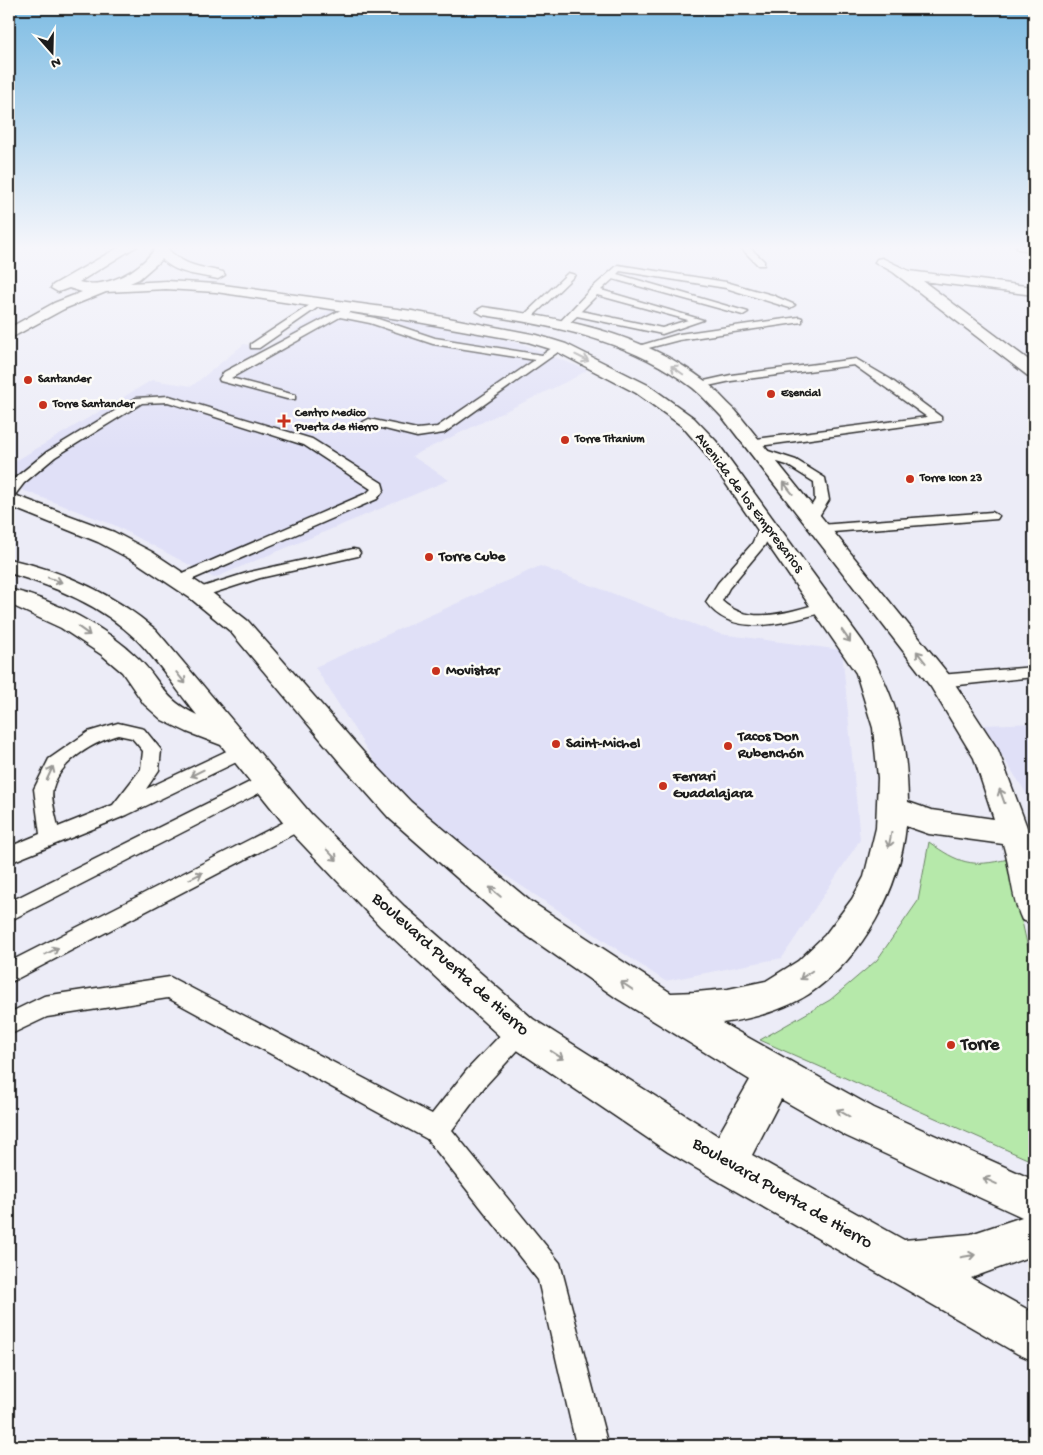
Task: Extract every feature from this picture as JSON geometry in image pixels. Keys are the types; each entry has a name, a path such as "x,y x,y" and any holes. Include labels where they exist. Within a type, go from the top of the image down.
{"street":[{"path":"9,334 45,314"},
{"name":"Avenida de los Empresarios","path":"365,314 404,322 507,333 552,353 691,398 729,414 940,681 988,757 1032,888 1034,910"},
{"name":"Avenida de los Empresarios","path":"504,314 567,319 637,348 671,366 691,398 688,422 709,446 854,648 872,680 889,736 893,772 891,835 880,879 855,924 823,962 787,988 741,1004 697,1010 666,1010"},
{"path":"957,314 1034,372"},
{"path":"507,333 527,317"},
{"path":"9,499 106,537 144,557 188,586 239,626 353,759 400,810 518,911 666,1010 774,1074 860,1122 1034,1201"},
{"name":"Boulevard Puerta de Hierro","path":"9,566 57,580 84,591 128,618 147,636 300,822 392,916 520,1031 682,1138 1034,1338"},
{"path":"9,596 44,608 73,623 127,663 164,708 236,745"},
{"path":"892,808 930,822 1015,834"},
{"path":"726,1163 774,1074"},
{"path":"902,1262 971,1256 1034,1234"}],"lane":[{"path":"255,346 323,314"},
{"path":"291,397 228,382 224,379 228,374 326,314"},
{"path":"527,317 530,314"},
{"path":"567,319 572,314"},
{"path":"567,319 662,331 698,320 676,314"},
{"path":"637,348 679,337 799,320"},
{"path":"404,322 433,341 552,353"},
{"path":"369,422 416,433 440,430 552,353"},
{"path":"691,398 731,378 856,362 886,381 938,419 756,448"},
{"path":"9,493 13,486 45,459 140,400 154,398 223,414 308,442 377,486 378,490 372,496 188,586"},
{"path":"756,448 806,469 820,481 822,500 815,523 992,516"},
{"path":"767,525 758,545 723,586 714,602 721,611 732,617 760,621 826,607"},
{"path":"188,586 227,582 268,571 353,553"},
{"path":"940,681 1034,672"},
{"path":"50,838 43,789 55,764 94,736 118,729 138,733 152,750 150,770 120,810"},
{"path":"9,855 120,810 236,745"},
{"path":"9,912 266,780"},
{"path":"9,973 300,822"},
{"path":"9,1024 44,1007 170,986 436,1130 550,1273 591,1442 588,1446"},
{"path":"436,1130 476,1078 520,1031"}],"shaded area":[{"name":"Centro Medico Puerta de Hierro","path":"323,314 359,314 421,322 486,335 525,345 587,370 412,456 449,480 214,578 114,525 9,485 9,465 152,380 192,386 244,344 266,348"},
{"path":"540,566 720,634 842,650 860,840 782,958 665,981 404,808 315,667"},
{"path":"1034,723 1034,805 982,725"}],"green space":[{"path":"929,842 949,855 966,862 985,863 1008,859 1034,975 1034,1162 760,1040 830,1000 877,960 918,901"}],"place":[{"name":"Santander","path":"28,380"},
{"name":"Esencial","path":"771,394"},
{"name":"Torre Santander","path":"43,405"},
{"name":"Centro Medico Puerta de Hierro","path":"284,421"},
{"name":"Torre Titanium","path":"565,440"},
{"name":"Torre Icon 23","path":"910,479"},
{"name":"Torre Cube","path":"429,557"},
{"name":"Movistar","path":"436,671"},
{"name":"Saint-Michel","path":"556,744"},
{"name":"Tacos Don Rubenchón","path":"728,746"},
{"name":"Ferrari Guadalajara","path":"663,786"},
{"name":"Torre","path":"951,1045"}]}
